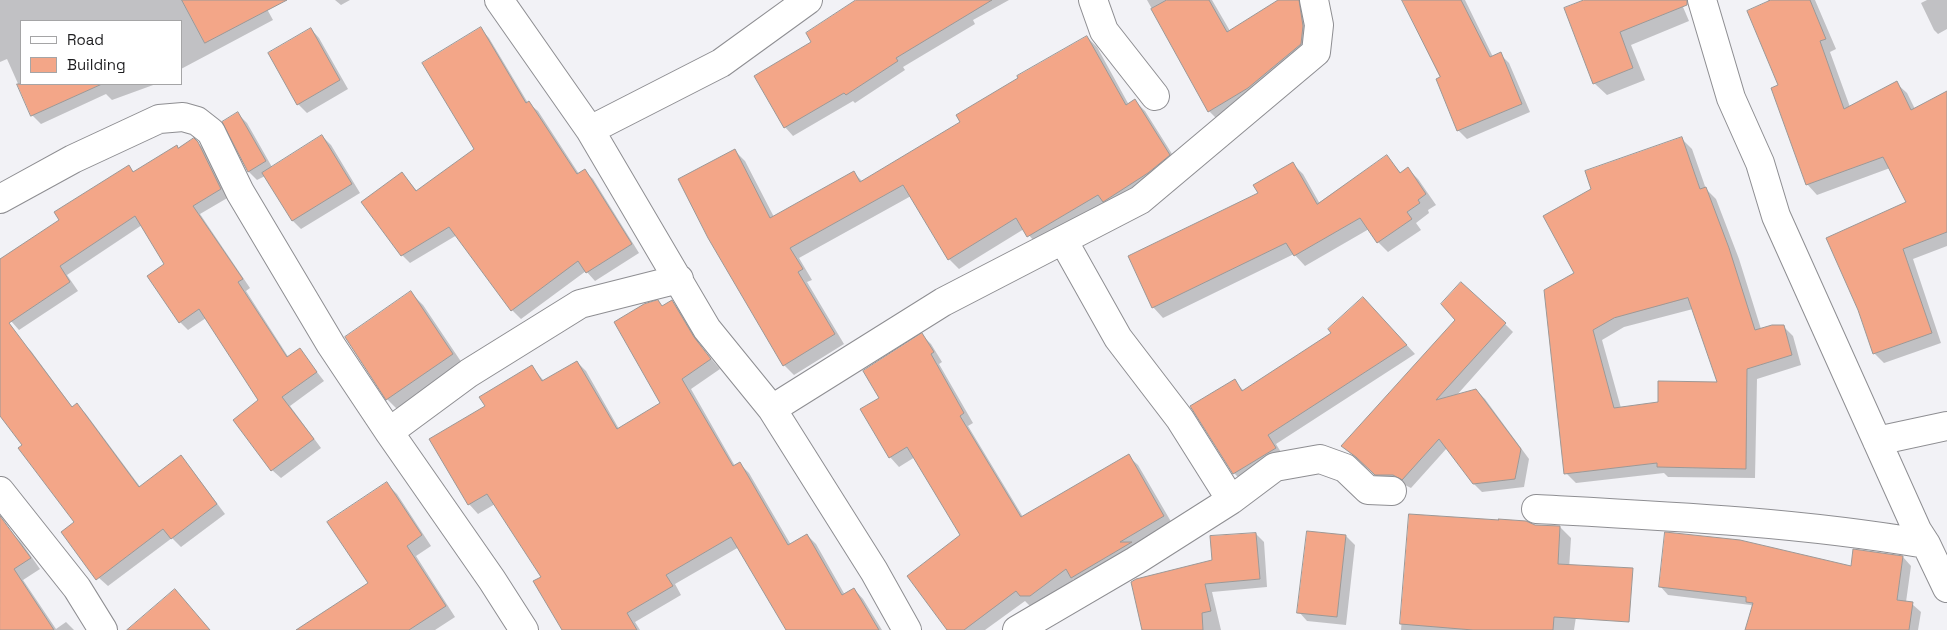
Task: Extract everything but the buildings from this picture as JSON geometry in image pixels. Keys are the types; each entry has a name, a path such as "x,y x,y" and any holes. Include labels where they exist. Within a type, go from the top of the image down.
{"street":[{"path":"499,0 590,130 707,329 772,409 874,571 907,630"},
{"path":"590,130 721,63 808,0"},
{"path":"1092,0 1104,31 1155,96"},
{"path":"772,409 943,302 1140,200 1316,52 1319,25 1314,0"},
{"path":"1702,0 1731,98 1760,163 1776,216 1917,530 1926,544 1947,588"},
{"path":"0,199 73,159 159,119 183,117 197,121 211,132 240,192 331,345 492,580 524,630"},
{"path":"1063,240 1118,338 1180,419 1231,500"},
{"path":"389,432 469,373 580,304 679,279"},
{"path":"1877,441 1947,426"},
{"path":"1016,630 1135,561 1231,500 1275,467 1320,459 1345,468 1368,490 1392,491"},
{"path":"0,491 77,588 103,630"},
{"path":"1536,509 1711,519 1926,544"}]}
